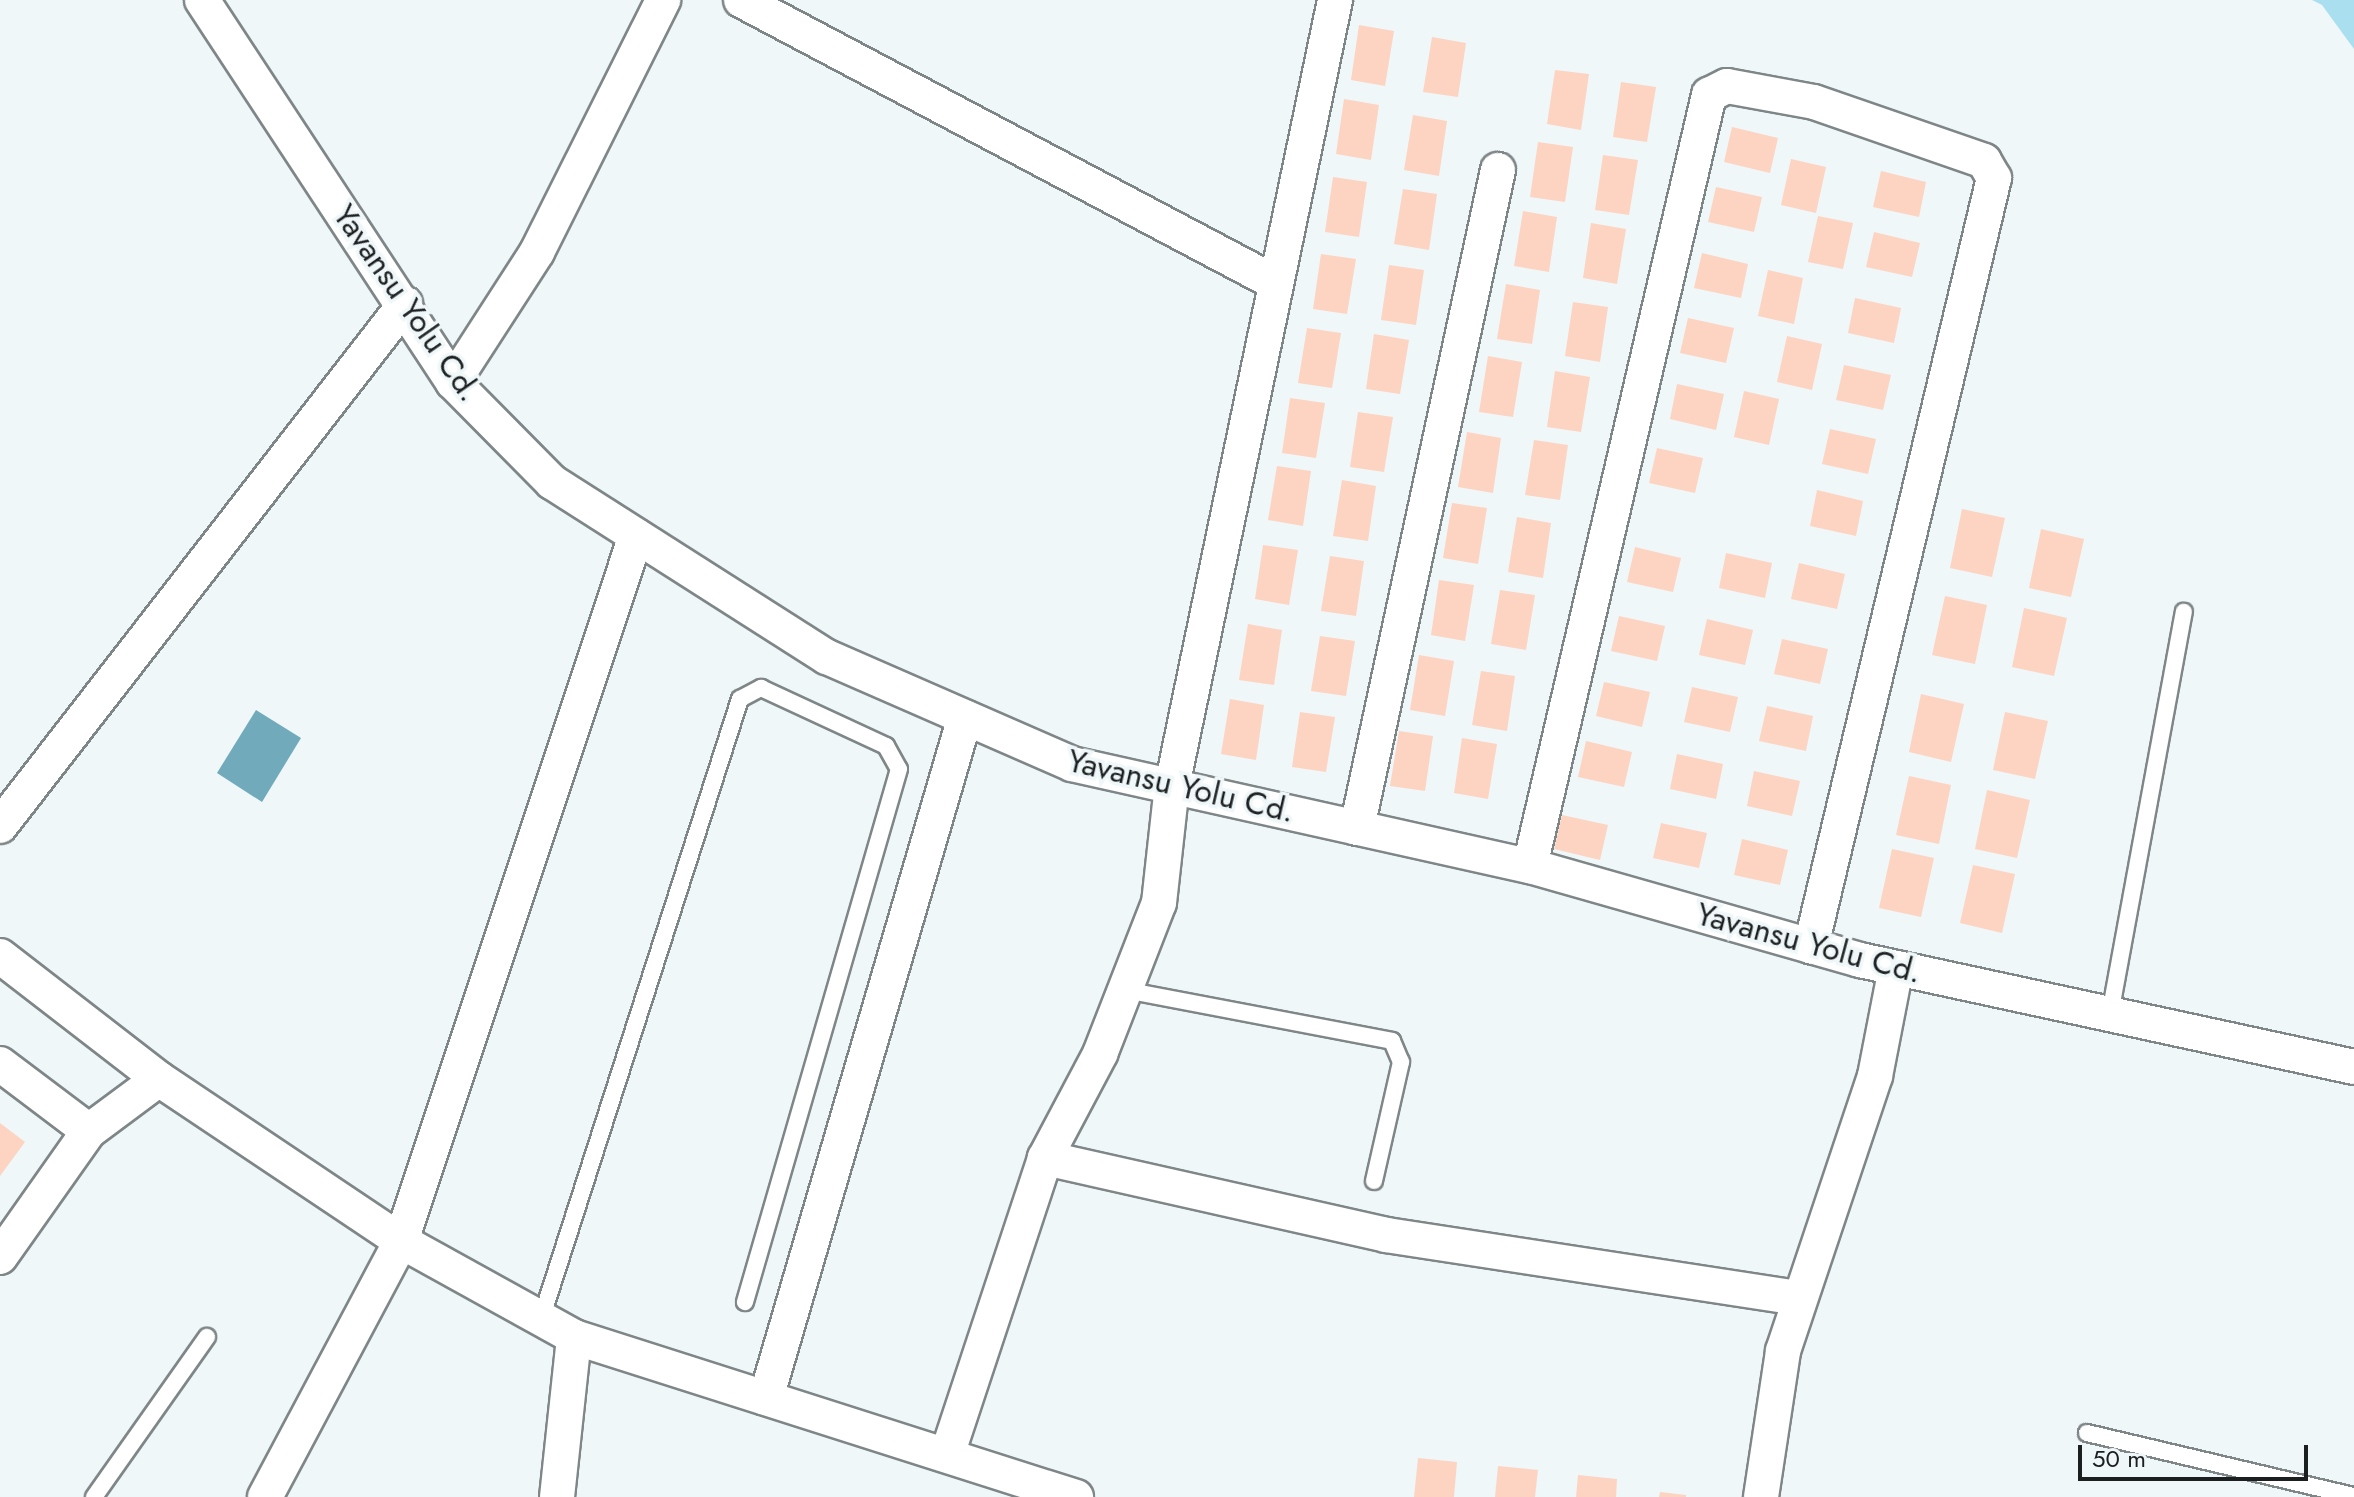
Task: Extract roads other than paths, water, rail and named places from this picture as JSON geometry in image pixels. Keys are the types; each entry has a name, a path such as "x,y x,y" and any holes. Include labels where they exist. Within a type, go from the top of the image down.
{"street":[{"name":"Yavansu Yolu Cd.","path":"202,0 405,304 453,382 552,482 827,657 1072,764 1530,866 1896,968 2354,1067"},
{"path":"453,382 537,252 663,0"},
{"path":"741,0 1276,283"},
{"path":"947,1455 1045,1158 1100,1054 1159,903 1172,786 1335,0"},
{"path":"1530,866 1709,95 1727,86 1814,102 1984,161 1994,178 1811,946"},
{"path":"1357,828 1498,170"},
{"path":"0,826 405,304"},
{"path":"265,1497 401,1241 636,536"},
{"path":"766,1398 965,717"},
{"path":"0,956 159,1079 401,1241 542,1316 574,1337 947,1455 1041,1491 1076,1497"},
{"path":"1761,1497 1783,1351 1875,1076 1896,968"},
{"path":"0,1064 89,1131"},
{"path":"0,1257 89,1131 159,1079"},
{"path":"1045,1158 1386,1235 1799,1298"},
{"path":"557,1497 574,1337"}],"lane":[{"path":"2110,1014 2184,612"},
{"path":"542,1316 740,699 761,688 886,746 899,769 745,1302"},
{"path":"1125,990 1392,1041 1401,1062 1374,1181"},
{"path":"94,1497 207,1337"},
{"path":"2087,1433 2354,1496"}]}
